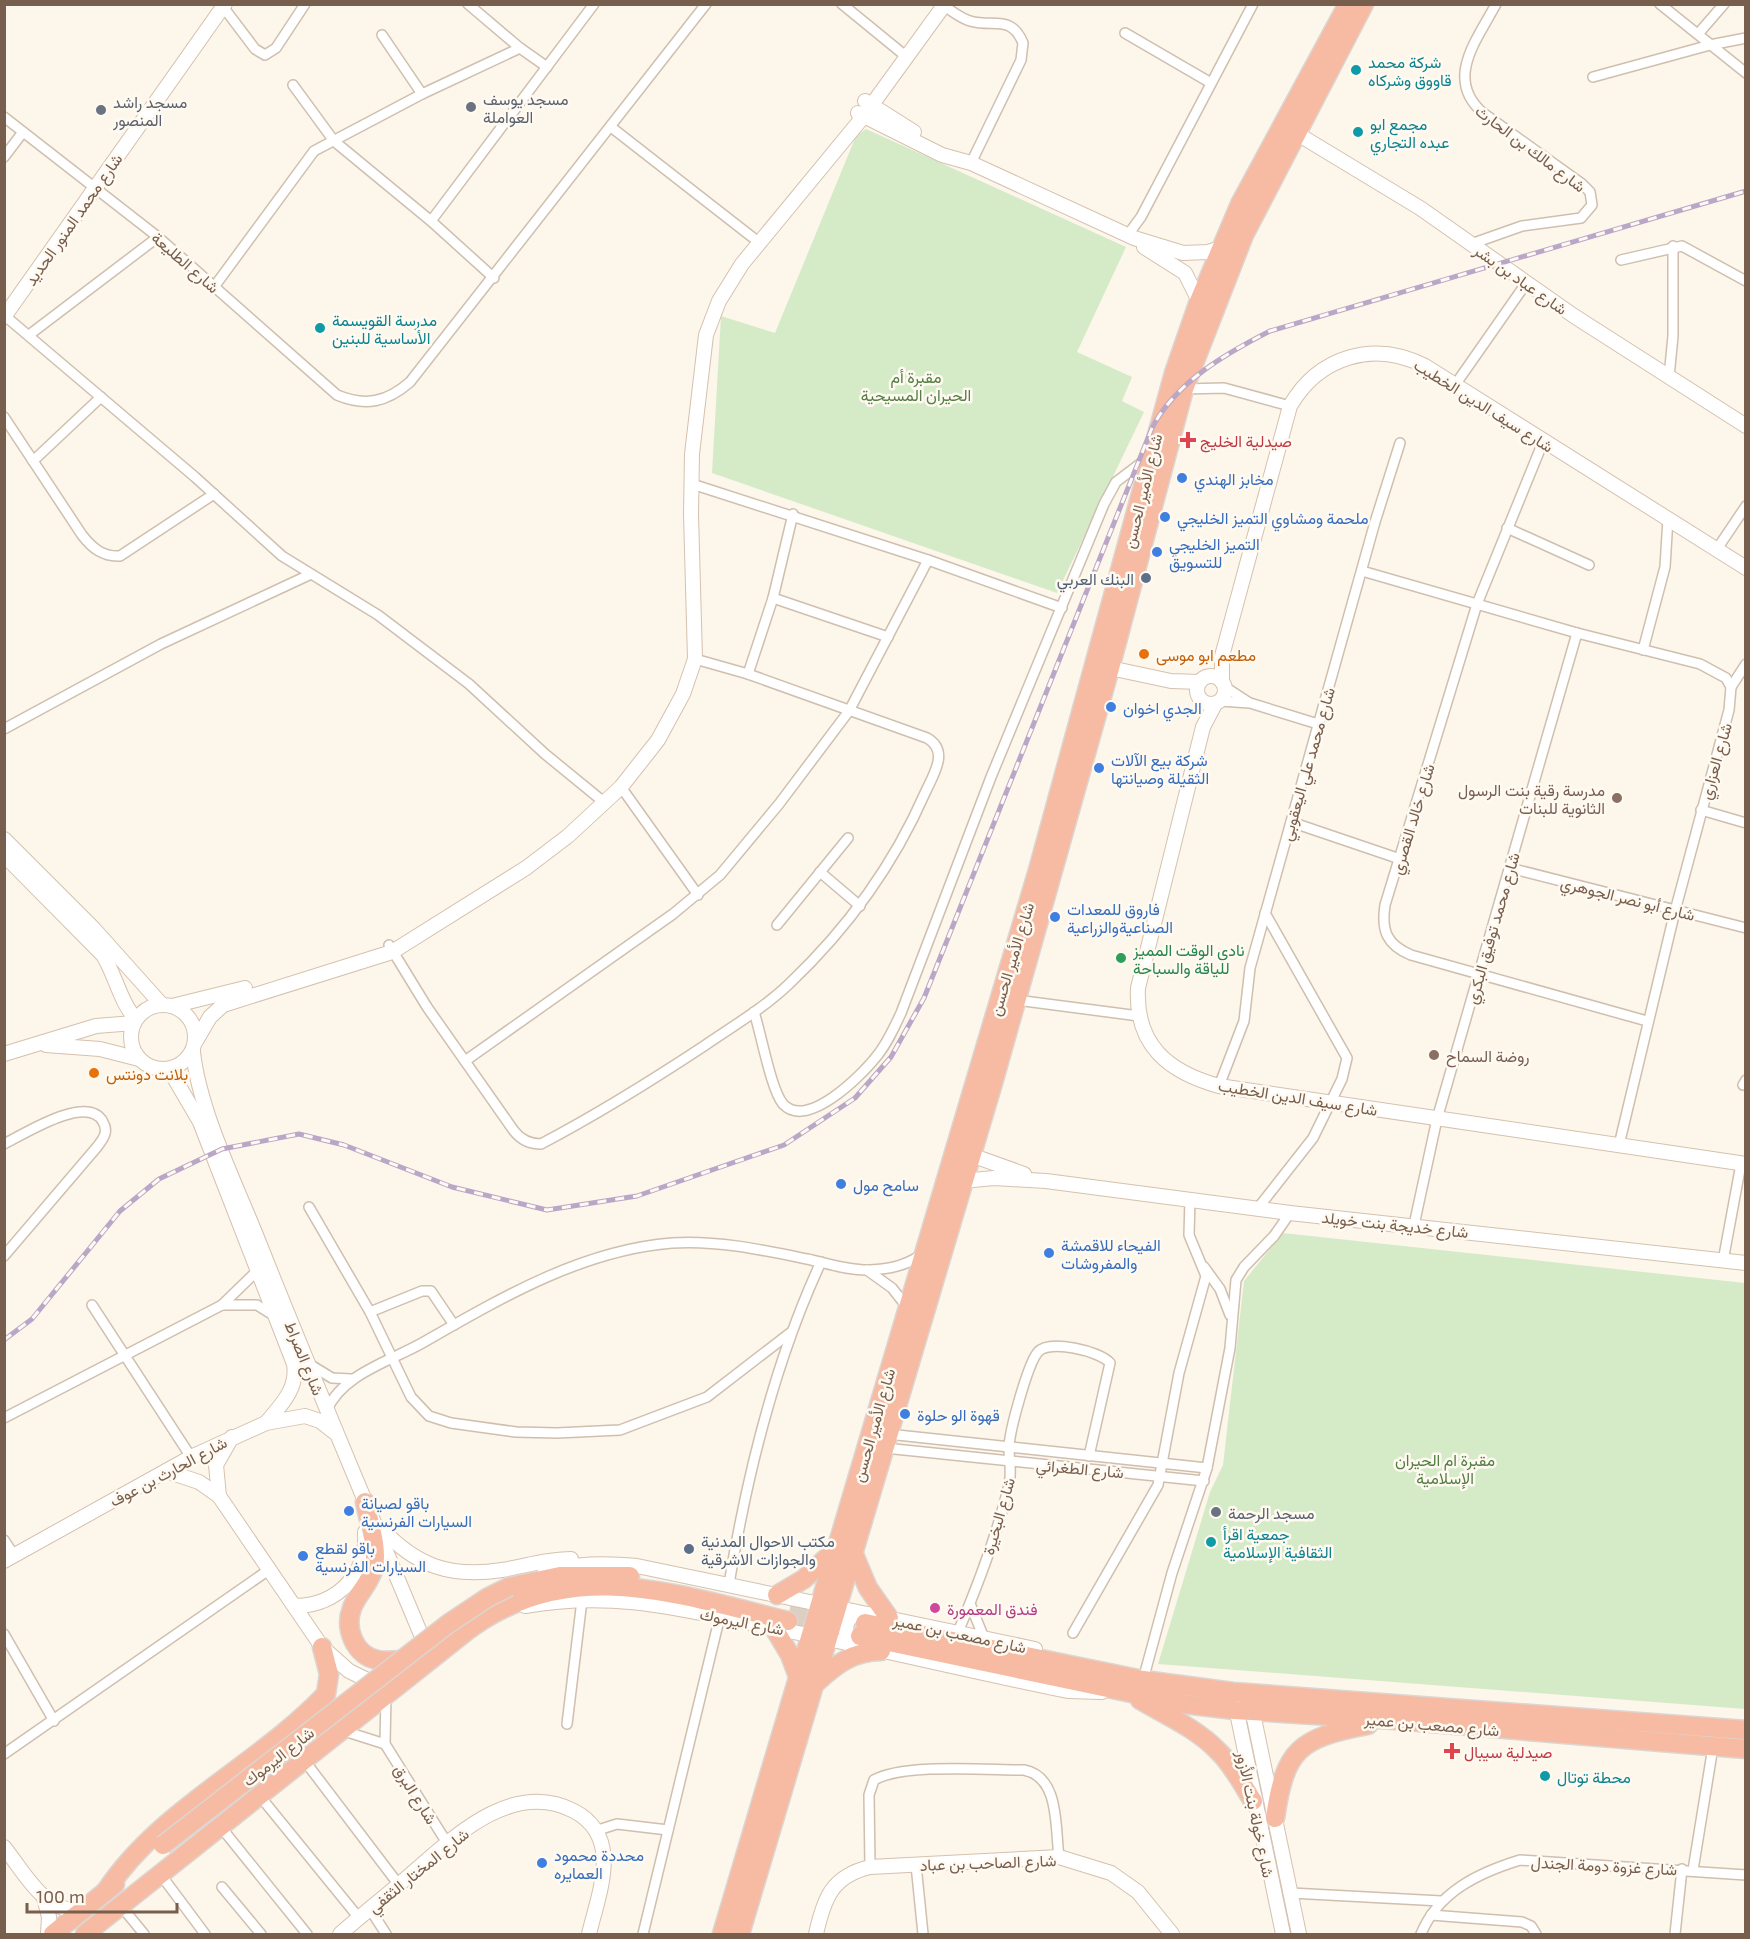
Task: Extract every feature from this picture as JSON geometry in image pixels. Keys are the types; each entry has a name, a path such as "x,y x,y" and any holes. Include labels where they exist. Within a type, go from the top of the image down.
{"highway":[{"name":"شارع الأمير الحسن","path":"846,1548 886,1441 1016,1000 1110,668 1175,392 1199,301 1240,204 1348,4"},
{"name":"شارع الأمير الحسن","path":"740,1935 846,1548 908,1307 1038,870 1121,574 1150,457 1175,392 1238,247 1364,4"},
{"path":"366,1503 374,1549 374,1566 366,1587 352,1607 349,1620 351,1637 361,1652 377,1660 401,1660"},
{"path":"777,1595 846,1548 868,1588 889,1618"},
{"name":"شارع اليرموك","path":"53,1935 163,1845 401,1660 467,1611 509,1587 563,1571 626,1575 789,1618"},
{"name":"شارع اليرموك","path":"85,1935 388,1692 493,1612 549,1591 615,1587 662,1590 789,1618"},
{"path":"789,1618 790,1655 808,1681 865,1651 881,1651"},
{"name":"شارع مصعب بن عمير","path":"859,1629 1131,1686 1243,1702 1395,1720 1746,1749"},
{"path":"106,1891 116,1876 145,1846 326,1694 329,1674 322,1647"},
{"name":"شارع الأمير الحسن","path":"722,1935 808,1681"},
{"path":"1131,1686 1218,1750 1235,1770 1253,1801"},
{"name":"شارع مصعب بن عمير","path":"1243,1702 1746,1730"},
{"path":"1275,1818 1280,1782 1286,1766 1307,1744 1338,1731 1395,1720"}],"street":[{"path":"224,6 258,52 269,54 276,48 305,4"},
{"path":"468,4 520,48 547,67"},
{"path":"431,221 594,4"},
{"path":"293,85 334,141 431,221 494,278 706,4"},
{"path":"842,4 906,56"},
{"path":"1130,237 1254,4"},
{"name":"شارع مالك بن الحارث","path":"1471,244 1522,226 1581,218 1592,205 1590,192 1582,184 1483,113 1466,92 1466,65 1496,4"},
{"path":"1660,4 1746,73"},
{"path":"1698,34 1724,4"},
{"path":"41,1045 100,1049 139,1059 158,1070 179,1066 194,1046 210,1017 224,1005 390,949 414,937 526,868 621,787 658,740 683,694 695,659 692,454 706,335 719,301 744,257 945,5 971,21 997,22 1013,27 1023,43 1021,60 971,163"},
{"name":"شارع محمد المنور الحديد","path":"5,316 224,6"},
{"path":"1125,33 1212,83"},
{"path":"382,35 422,94"},
{"path":"1593,77 1710,45 1746,39"},
{"path":"214,287 314,152 422,94 520,48"},
{"path":"864,109 942,155 971,163 1130,237 1183,253 1208,252 1221,248"},
{"name":"شارع الطليعة","path":"4,117 158,237 337,395 353,402 367,403 397,393 410,382 494,278"},
{"path":"611,128 758,241"},
{"path":"4,157 23,132"},
{"name":"شارع عباد بن بشر","path":"1296,133 1420,208 1669,377 1746,426"},
{"path":"29,335 158,237"},
{"path":"1130,237 1185,273 1199,301"},
{"path":"1669,377 1673,336 1673,246"},
{"path":"1621,260 1673,246 1690,248 1746,281"},
{"path":"1455,385 1527,282"},
{"path":"5,316 214,494 282,556 309,575 338,589 378,615 469,684 545,754 605,802"},
{"name":"شارع سيف الدين الخطيب","path":"1203,727 1201,689 1222,656 1290,406 1304,385 1321,371 1348,358 1378,353 1413,360 1746,568"},
{"path":"1175,392 1224,388 1290,406"},
{"path":"33,461 101,397"},
{"path":"4,417 89,544 110,557 120,556 214,494"},
{"name":"شارع خالد القصري","path":"1543,442 1477,604 1385,905 1383,926 1392,945 1412,956 1647,1021"},
{"name":"شارع محمد علي اليعقوبي","path":"1220,1086 1244,1021 1250,968 1400,443"},
{"path":"754,1012 778,1097 792,1110 806,1112 830,1099 876,1057 901,1013 949,883 1112,489 1124,475 1150,457"},
{"path":"692,484 793,514 1062,608"},
{"path":"1717,549 1746,506"},
{"path":"748,674 773,598 793,514"},
{"path":"1643,650 1665,567 1668,518"},
{"path":"1508,528 1589,565"},
{"path":"465,1060 698,895 720,875 772,813 849,711 928,560"},
{"path":"1362,571 1714,670 1726,678 1731,687 1746,663"},
{"path":"4,729 160,644 309,575"},
{"path":"773,598 888,637"},
{"name":"شارع محمد توفيق البكري","path":"1414,1225 1437,1119 1577,633"},
{"name":"شارع سيف الدين الخطيب","path":"1222,656 1224,684"},
{"path":"390,949 519,1138 541,1144 635,1092 754,1012 795,978 873,889 907,833 940,755 935,743 927,738 748,674 695,659"},
{"path":"1110,668 1201,689"},
{"path":"1201,689 1216,677 1251,703"},
{"path":"1217,703 1225,695 1224,684"},
{"name":"شارع العزاري","path":"1619,1145 1675,910 1731,703 1731,687"},
{"path":"1201,689 1207,704 1251,703 1318,724"},
{"name":"شارع سيف الدين الخطيب","path":"1217,703 1203,727 1138,988 1139,1016 1152,1046 1162,1059 1185,1073 1220,1086 1743,1164"},
{"path":"621,787 698,895"},
{"path":"1701,810 1746,823"},
{"path":"1291,822 1400,859"},
{"path":"777,925 848,838"},
{"path":"4,839 167,1005 190,1019 194,1046"},
{"path":"4,855 103,955 112,968 126,1007 135,1021"},
{"name":"شارع أبو نصر الجوهري","path":"1510,868 1746,928"},
{"path":"820,872 860,906"},
{"path":"1258,1208 1308,1145 1346,1068 1347,1058 1265,913"},
{"path":"139,1059 130,1039 135,1021 152,1006 167,1005 390,949"},
{"path":"1016,1000 1139,1016"},
{"path":"4,1054 41,1045 96,1026 135,1021"},
{"name":"شارع الصراط","path":"194,1046 198,1080 222,1149 326,1412 431,1659"},
{"name":"شارع الصراط","path":"169,1069 200,1122 259,1269 296,1373 285,1400 266,1423"},
{"path":"4,1144 71,1113 91,1112 99,1115 105,1124 104,1138 4,1256"},
{"name":"شارع خديجة بنت خويلد","path":"971,1155 994,1165 1046,1181"},
{"path":"1723,1261 1743,1164"},
{"name":"شارع خديجة بنت خويلد","path":"962,1181 994,1178 1046,1181 1290,1213 1746,1263"},
{"path":"1190,1199 1189,1235 1203,1265 1220,1289 1232,1319"},
{"path":"309,1207 370,1312 392,1360 420,1408 439,1420 516,1432 594,1432 642,1423 707,1397 790,1333"},
{"path":"1131,1686 1204,1481 1228,1358 1234,1286 1238,1276 1274,1236 1290,1213"},
{"path":"326,1412 334,1394 351,1379 392,1360 555,1273 585,1262 643,1247 681,1242 713,1244 867,1270 897,1267 923,1254"},
{"path":"729,1584 744,1505 790,1333 821,1262"},
{"path":"1073,1633 1154,1495 1160,1476 1179,1373 1205,1280 1203,1265"},
{"path":"4,1418 222,1305 259,1269"},
{"path":"867,1270 892,1288 908,1307"},
{"path":"370,1312 422,1291 431,1291 454,1325"},
{"path":"92,1305 123,1357 191,1456"},
{"path":"222,1305 257,1305 276,1317"},
{"name":"شارع البخيرة","path":"958,1632 971,1606 1004,1504 1011,1472 1009,1449 1034,1358 1045,1346 1056,1346 1099,1355 1110,1363 1089,1456"},
{"path":"306,1361 332,1378 351,1379"},
{"name":"شارع الحارث بن عوف","path":"10,1558 191,1456 266,1423 296,1415 304,1416 320,1421 336,1434"},
{"path":"219,1496 216,1465 232,1437"},
{"name":"شارع الطغرائي","path":"886,1441 1009,1449 1207,1468"},
{"name":"شارع الطغرائي","path":"886,1441 1011,1462 1204,1481"},
{"path":"165,1471 199,1482 219,1496 322,1647 349,1671 388,1692 385,1744 341,1730"},
{"path":"366,1503 397,1545 413,1558 459,1570 492,1571 554,1559 597,1562"},
{"path":"296,1606 310,1605 325,1600 358,1571 366,1546 366,1503"},
{"path":"4,1540 10,1558"},
{"name":"شارع اليرموك","path":"563,1571 597,1562 637,1566 777,1595 789,1618 821,1637"},
{"path":"4,1754 270,1569"},
{"path":"567,1724 582,1600"},
{"name":"شارع اليرموك","path":"493,1612 582,1600 637,1601 720,1617 789,1618 829,1608"},
{"path":"971,1606 984,1638"},
{"name":"شارع مصعب بن عمير","path":"829,1608 859,1629 881,1651 1068,1691 1131,1686"},
{"path":"643,1935 720,1617"},
{"name":"شارع مصعب بن عمير","path":"821,1637 859,1629 889,1618 1100,1664 1131,1686"},
{"path":"4,1634 54,1721"},
{"name":"شارع خولة بنت الأزور","path":"1243,1702 1253,1801 1282,1935"},
{"name":"شارع خولة بنت الأزور","path":"1243,1702 1275,1818 1299,1935"},
{"name":"شارع البرق","path":"385,1744 447,1843"},
{"path":"1693,1870 1713,1747"},
{"path":"304,1760 399,1885"},
{"path":"870,1867 869,1795 874,1780 882,1775 917,1771 1024,1770 1040,1775 1047,1783 1052,1799 1059,1857"},
{"path":"259,1795 386,1935"},
{"name":"شارع المختار الثقفي","path":"340,1935 447,1843 500,1809 519,1803 559,1804 584,1816 598,1830"},
{"path":"589,1935 604,1861 598,1830 617,1824 668,1830"},
{"path":"220,1826 307,1935"},
{"path":"4,1847 44,1898 58,1908 80,1912"},
{"name":"شارع الصاحب بن عباد","path":"816,1935 824,1903 839,1880 852,1871 870,1867 1059,1857 1111,1873 1138,1892 1172,1935"},
{"name":"شارع غزوة دومة الجندل","path":"1421,1935 1441,1901 1488,1870 1520,1860 1746,1875"},
{"path":"916,1865 922,1935"},
{"path":"1675,1935 1682,1869"},
{"path":"160,1875 206,1935"},
{"path":"222,1887 261,1935"},
{"path":"1291,1893 1441,1901"},
{"path":"44,1898 49,1917 48,1935"},
{"path":"121,1906 144,1935"},
{"path":"1431,1915 1522,1922 1531,1926 1536,1935"}],"green space":[{"name":"مقبرة أم الحيران المسيحية","path":"866,129 1126,247 1077,352 1132,377 1122,401 1144,412 1057,593 712,473 721,316 775,333 856,136"},
{"name":"مقبرة ام الحيران الإسلامية","path":"1283,1233 1745,1283 1745,1709 1158,1664 1210,1492 1223,1465 1244,1281"}],"tunnel":[{"path":"790,1608 831,1616"},
{"path":"788,1621 828,1629"}],"railway":[{"path":"4,1340 32,1319 120,1211 159,1179 222,1149 299,1134 344,1145 452,1187 547,1210 637,1196 784,1145 855,1098 891,1057 924,998 1152,428 1162,412 1188,383 1236,349 1270,331 1746,191"}],"place":[{"name":"شركة محمد قاووق وشركاه","path":"1356,70"},
{"name":"مسجد يوسف العواملة","path":"471,107"},
{"name":"مسجد راشد المنصور","path":"101,110"},
{"name":"مجمع ابو عبده التجاري","path":"1358,132"},
{"name":"مدرسة القويسمة الأساسية للبنين","path":"320,328"},
{"name":"صيدلية الخليج","path":"1188,440"},
{"name":"مخابز الهندي","path":"1182,478"},
{"name":"ملحمة ومشاوي التميز الخليجي","path":"1165,517"},
{"name":"التميز الخليجي للتسويق","path":"1157,552"},
{"name":"البنك العربي","path":"1146,578"},
{"name":"مطعم ابو موسى","path":"1144,654"},
{"name":"الجدي اخوان","path":"1111,707"},
{"name":"شركة بيع الآلات الثقيلة وصيانتها","path":"1099,768"},
{"name":"مدرسة رقية بنت الرسول الثانوية للبنات","path":"1617,798"},
{"name":"فاروق للمعدات الصناعيةوالزراعية","path":"1055,917"},
{"name":"نادي الوقت المميز للياقة والسباحة","path":"1121,958"},
{"name":"روضة السماح","path":"1434,1055"},
{"name":"بلانت دونتس","path":"94,1073"},
{"name":"سامح مول","path":"841,1184"},
{"name":"الفيحاء للاقمشة والمفروشات","path":"1049,1253"},
{"name":"قهوة الو حلوة","path":"905,1414"},
{"name":"باقو لصيانة السيارات الفرنسية","path":"349,1511"},
{"name":"مسجد الرحمة","path":"1216,1512"},
{"name":"جمعية اقرأ الثقافية الإسلامية","path":"1211,1542"},
{"name":"مكتب الاحوال المدنية والجوازات الاشرقية","path":"689,1549"},
{"name":"باقو لقطع السيارات الفرنسية","path":"303,1556"},
{"name":"فندق المعمورة","path":"935,1608"},
{"name":"صيدلية سيبال","path":"1452,1751"},
{"name":"محطة توتال","path":"1545,1776"},
{"name":"محددة محمود العمايره","path":"542,1863"}]}
